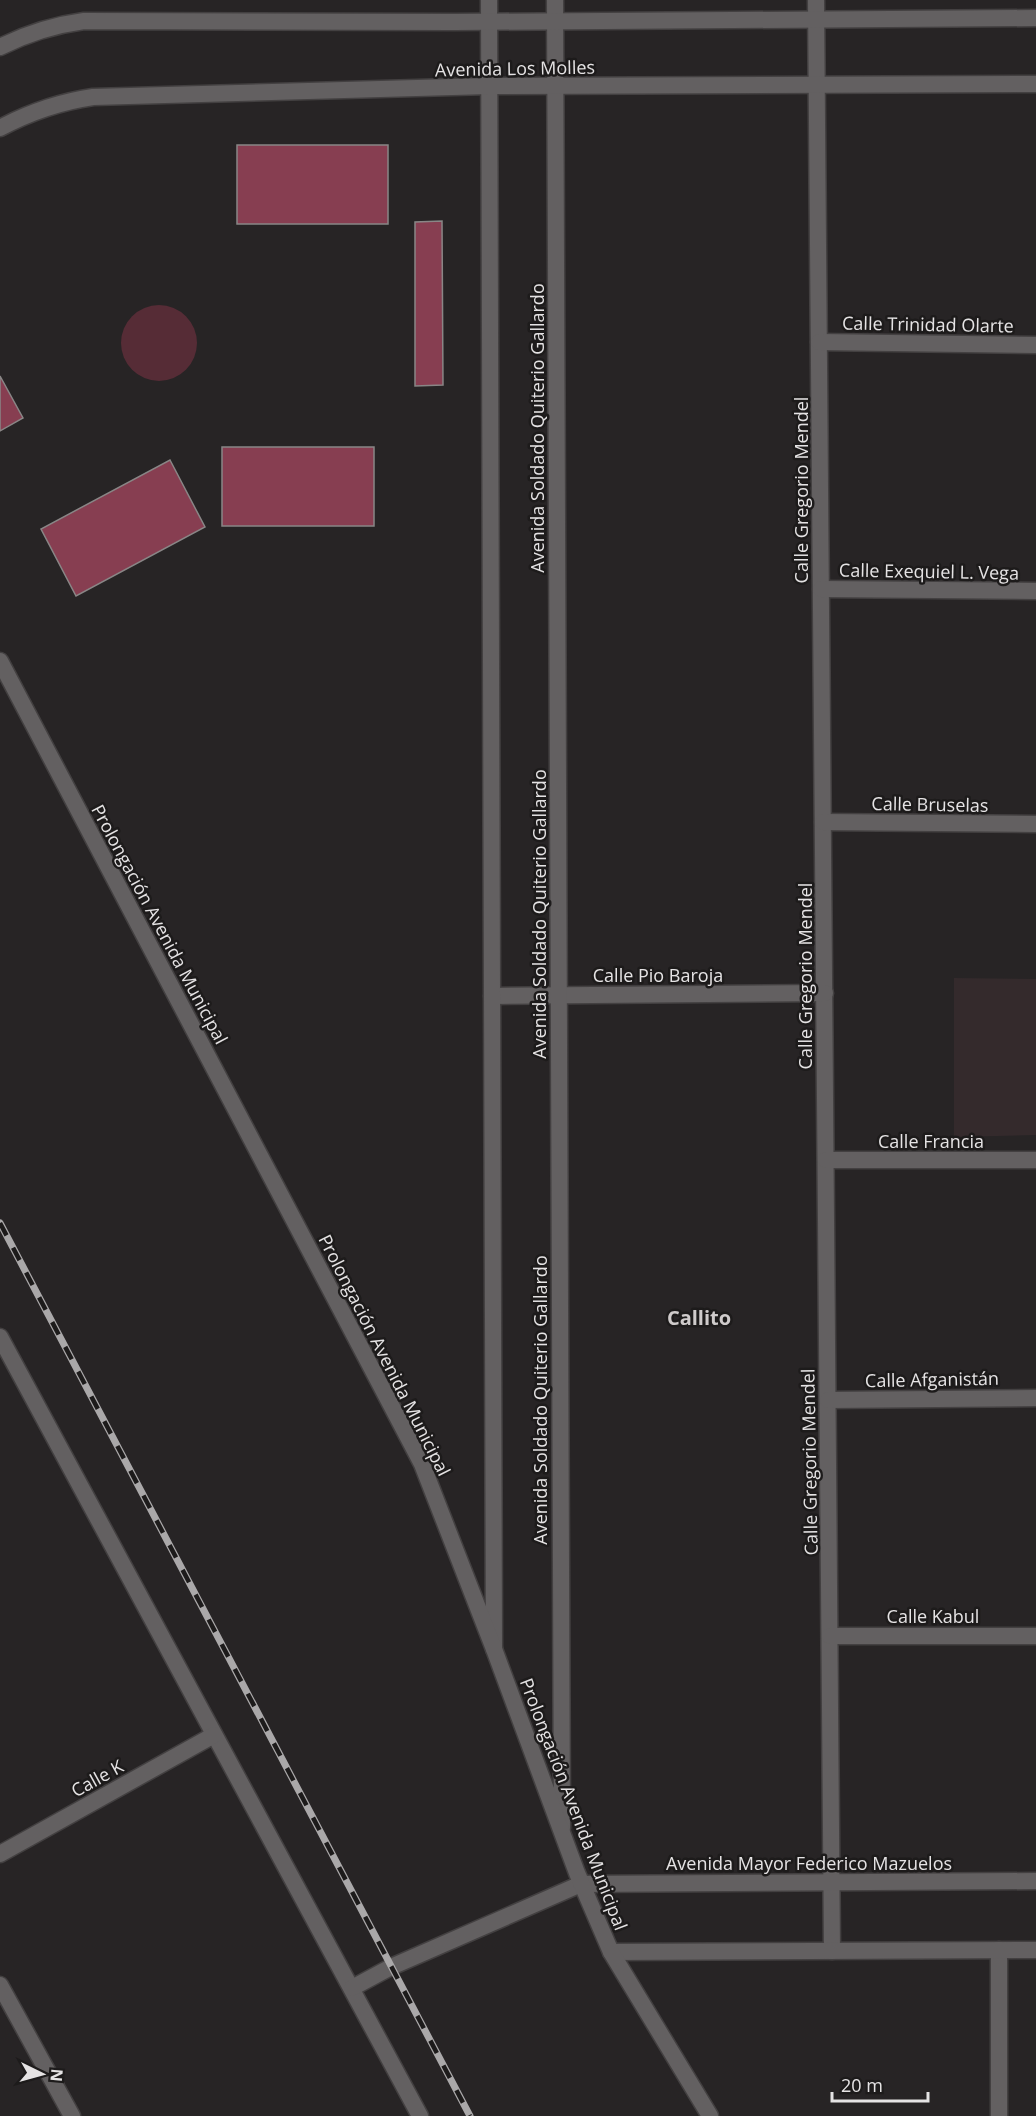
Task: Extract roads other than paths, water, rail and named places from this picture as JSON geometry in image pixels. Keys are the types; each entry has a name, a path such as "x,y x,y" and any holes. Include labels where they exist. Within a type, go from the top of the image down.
{"street":[{"path":"489,0 494,1649"},
{"name":"Avenida Soldado Quiterio Gallardo","path":"555,0 562,1828"},
{"name":"Calle Gregorio Mendel","path":"816,0 832,1951"},
{"path":"0,47 27,34 54,25 84,21 1036,18"},
{"name":"Avenida Los Molles","path":"0,128 43,108 69,100 93,97 555,86 1036,84"},
{"name":"Calle Trinidad Olarte","path":"819,342 1036,345"},
{"name":"Calle Exequiel L. Vega","path":"821,589 1036,591"},
{"name":"Prolongación Avenida Municipal","path":"0,661 422,1464 562,1828 581,1884 611,1952 710,2116"},
{"name":"Calle Bruselas","path":"823,822 1036,824"},
{"name":"Calle Pio Baroja","path":"492,996 825,993"},
{"name":"Calle Francia","path":"826,1160 1036,1160"},
{"path":"0,1337 420,2116"},
{"name":"Calle Afganistán","path":"828,1400 1036,1398"},
{"name":"Calle Kabul","path":"830,1636 1036,1636"},
{"name":"Calle K","path":"0,1854 214,1735"},
{"name":"Avenida Mayor Federico Mazuelos","path":"581,1884 1036,1881"},
{"path":"352,1988 391,1967 581,1884"},
{"path":"999,1950 999,2116"},
{"path":"611,1952 1036,1950"},
{"path":"0,1985 72,2116"}],"railway":[{"path":"0,1223 470,2116"}],"district":[{"name":"Callito","path":"699,1317"}]}
